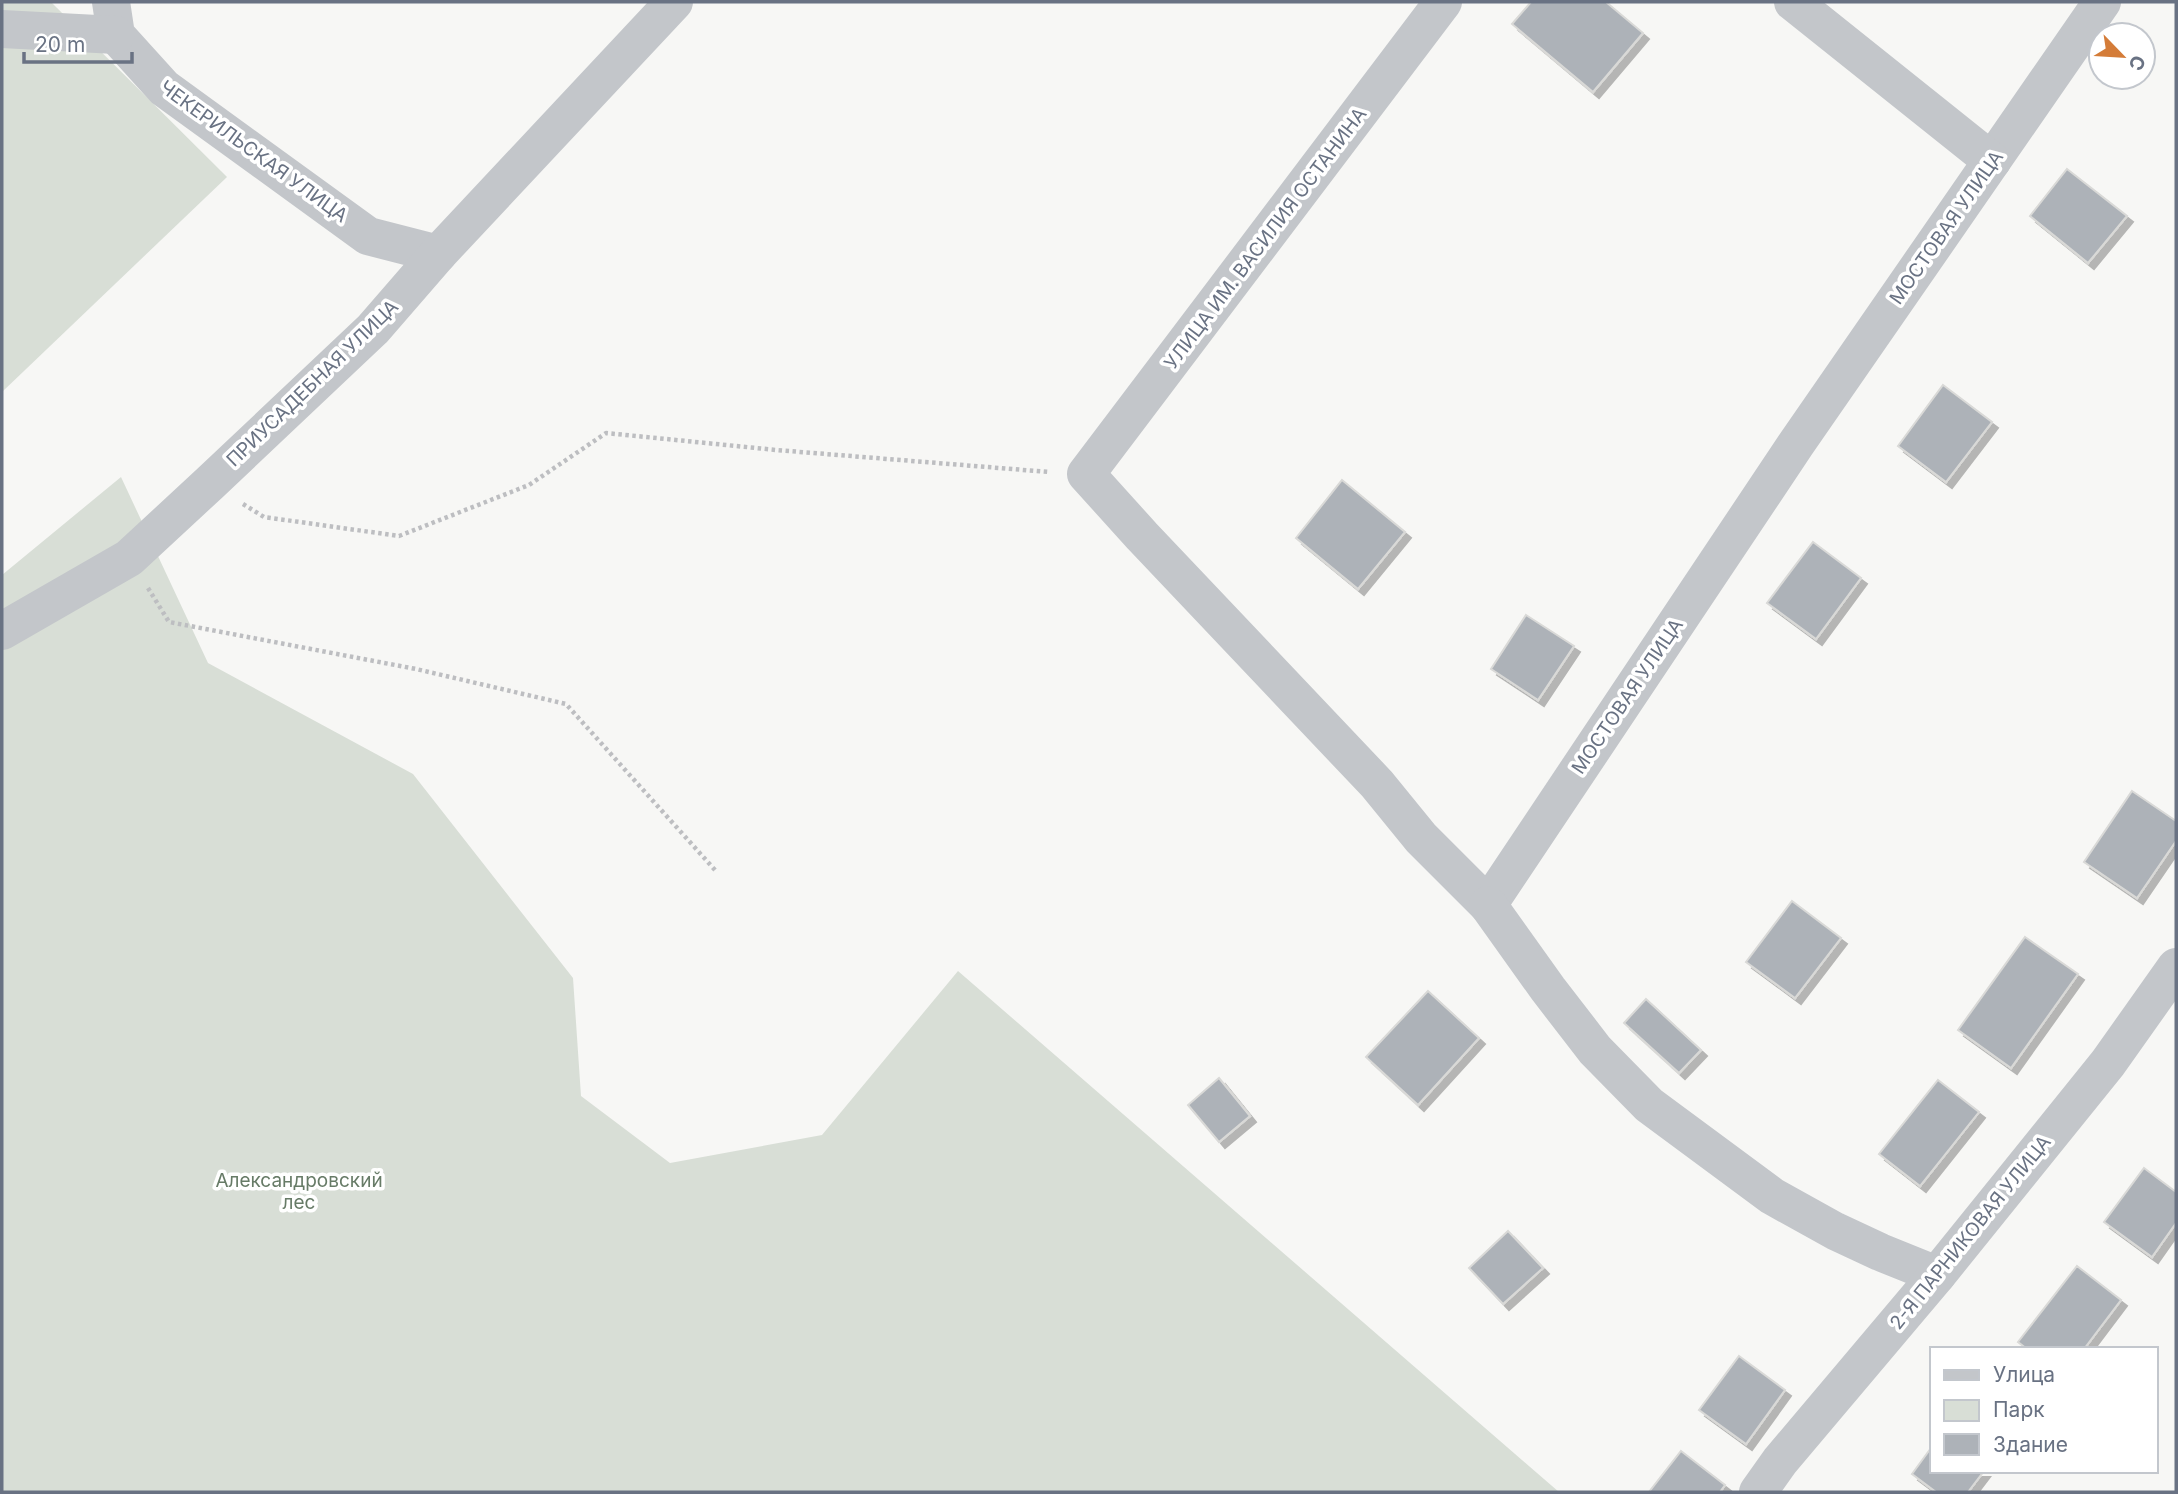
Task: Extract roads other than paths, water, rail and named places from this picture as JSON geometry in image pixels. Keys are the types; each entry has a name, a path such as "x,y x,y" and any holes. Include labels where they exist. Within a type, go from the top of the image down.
{"street":[{"name":"ПРИУСАДЕБНАЯ УЛИЦА","path":"2,631 129,558 210,483 373,329 438,254 674,2"},
{"name":"УЛИЦА ИМ. ВАСИЛИЯ ОСТАНИНА","path":"1443,2 1086,474 1142,537 1377,784 1421,838 1488,905"},
{"path":"1793,2 1992,161"},
{"name":"МОСТОВАЯ УЛИЦА","path":"1488,905 1796,443 2102,2"},
{"name":"ЧЕКЕРИЛЬСКАЯ УЛИЦА","path":"114,18 164,89 368,236 438,254"},
{"path":"2,29 114,18"},
{"path":"1488,905 1595,1050 1649,1105 1772,1196 1836,1231 1937,1275"},
{"name":"2-Я ПАРНИКОВАЯ УЛИЦА","path":"1758,1492 1780,1461 1937,1275 2108,1063 2176,967"}],"park label":[{"name":"Александровский лес","path":"299,1191"}]}
